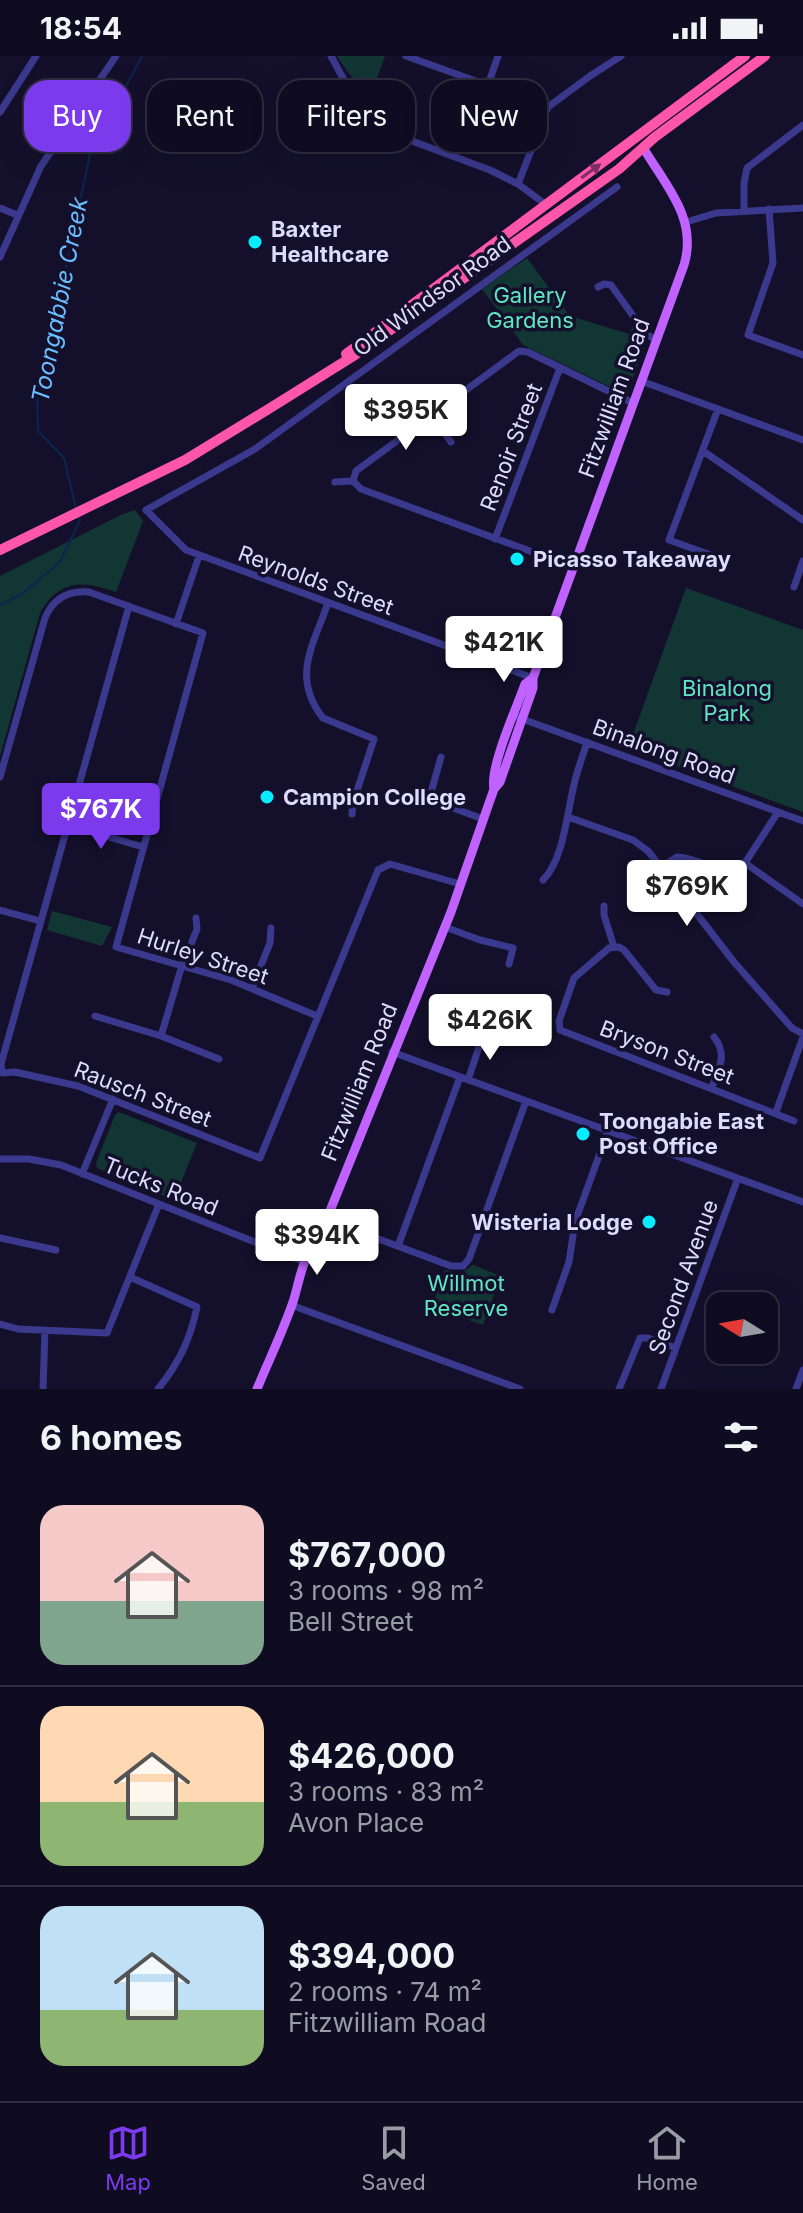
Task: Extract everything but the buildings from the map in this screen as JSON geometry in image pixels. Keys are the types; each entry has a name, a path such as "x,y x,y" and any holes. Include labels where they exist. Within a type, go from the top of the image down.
{"highway":[{"name":"Old Windsor Road","path":"323,373 745,56"},
{"name":"Old Windsor Road","path":"0,550 185,460 355,355 554,215 765,56"},
{"name":"Fitzwilliam Road","path":"637,137 644,149"},
{"path":"545,204 554,215"}],"main road":[{"name":"Fitzwilliam Road","path":"257,1389 311,1247 319,1238 445,927 494,789 492,781 497,763 518,717 525,684 533,678 686,259 686,222 675,196 644,149"}],"street":[{"path":"0,112 36,56"},
{"path":"0,257 41,166 116,56"},
{"path":"406,56 474,80"},
{"path":"490,80 498,56"},
{"path":"518,184 548,107 621,56"},
{"path":"331,57 350,91 359,94 357,105 385,131 490,170 518,184 545,204"},
{"path":"744,211 747,168 803,125"},
{"name":"Old Windsor Road","path":"146,510 255,449 617,187"},
{"path":"0,208 17,215"},
{"path":"686,222 708,214 803,208"},
{"path":"769,209 773,263 748,335 803,355"},
{"path":"598,287 611,285 646,334 656,340"},
{"path":"353,481 356,471 519,351 528,352 633,403"},
{"name":"Renoir Street","path":"495,539 560,368"},
{"path":"641,381 803,440"},
{"path":"718,409 669,540 719,558"},
{"path":"432,415 451,442"},
{"path":"703,451 803,520"},
{"path":"335,482 353,481 361,489 573,567"},
{"name":"Reynolds Street","path":"146,510 186,550 199,556 533,678"},
{"path":"176,624 199,556"},
{"path":"794,587 803,561"},
{"name":"Hurley Street","path":"0,777 45,618 63,596 76,591 89,592 203,633 116,947 252,988 317,1016"},
{"path":"328,603 306,667 305,679 323,718 374,739 352,814"},
{"name":"Rausch Street","path":"129,606 1,1064 2,1073 15,1072 68,1083 260,1158 381,866 390,864 460,884"},
{"name":"Binalong Road","path":"518,717 803,821"},
{"path":"543,880 549,874 568,817 587,742"},
{"path":"441,757 432,789 434,801 483,819"},
{"path":"660,868 677,857 724,871 745,863 778,812"},
{"path":"568,817 633,840 648,851 734,962 792,1028 803,1036 799,1061 776,1112"},
{"path":"68,825 143,847"},
{"path":"745,863 803,904"},
{"path":"604,906 614,947 624,950 656,990 667,992"},
{"path":"0,910 40,921"},
{"path":"161,1036 197,929 196,918"},
{"path":"445,927 513,948 509,964"},
{"path":"252,988 270,943 271,928"},
{"name":"Bryson Street","path":"614,947 574,978 559,1021 560,1030 794,1121"},
{"path":"95,1016 161,1036 219,1059"},
{"path":"398,1246 483,1035"},
{"path":"712,1087 723,1053 722,1046 714,1037"},
{"path":"392,1052 803,1202"},
{"path":"82,1174 113,1099"},
{"path":"325,1219 451,1266 463,1266 526,1101"},
{"path":"552,1310 569,1262 575,1222 608,1131"},
{"name":"Tucks Road","path":"0,1159 44,1161 305,1262"},
{"name":"Second Avenue","path":"661,1389 738,1178"},
{"path":"0,1324 18,1329 107,1333 159,1204"},
{"path":"0,1238 56,1250"},
{"path":"130,1277 197,1307 178,1364 158,1389"},
{"path":"291,1305 520,1389"},
{"path":"43,1389 45,1330"},
{"path":"619,1389 640,1338 676,1348"},
{"path":"796,1389 803,1370"}],"green space":[{"path":"337,56 385,56 376,80 353,80"},
{"name":"Gallery Gardens","path":"527,258 570,316 629,334 633,326 644,347 628,392 623,393 523,345 482,289"},
{"path":"135,510 143,521 116,592 93,585 73,585 55,594 40,613 0,756 0,576"},
{"name":"Binalong Park","path":"686,588 803,630 803,812 628,748"},
{"path":"52,911 112,927 102,946 47,930"},
{"path":"119,1112 197,1143 174,1200 97,1168 96,1163 115,1115"},
{"name":"Willmot Reserve","path":"473,1265 501,1276 483,1325 432,1307 445,1270 460,1274"}],"waterway":[{"name":"Toongabbie Creek","path":"76,508 64,458 38,431 37,389 50,343 90,154 142,56"},
{"name":"Toongabbie Creek","path":"0,605 22,594 60,562 80,520 78,515"}],"place":[{"name":"Baxter Healthcare","path":"255,242"},
{"name":"Picasso Takeaway","path":"517,559"},
{"name":"Campion College","path":"267,797"},
{"name":"Toongabie East Post Office","path":"583,1134"},
{"name":"Wisteria Lodge","path":"649,1222"}]}
